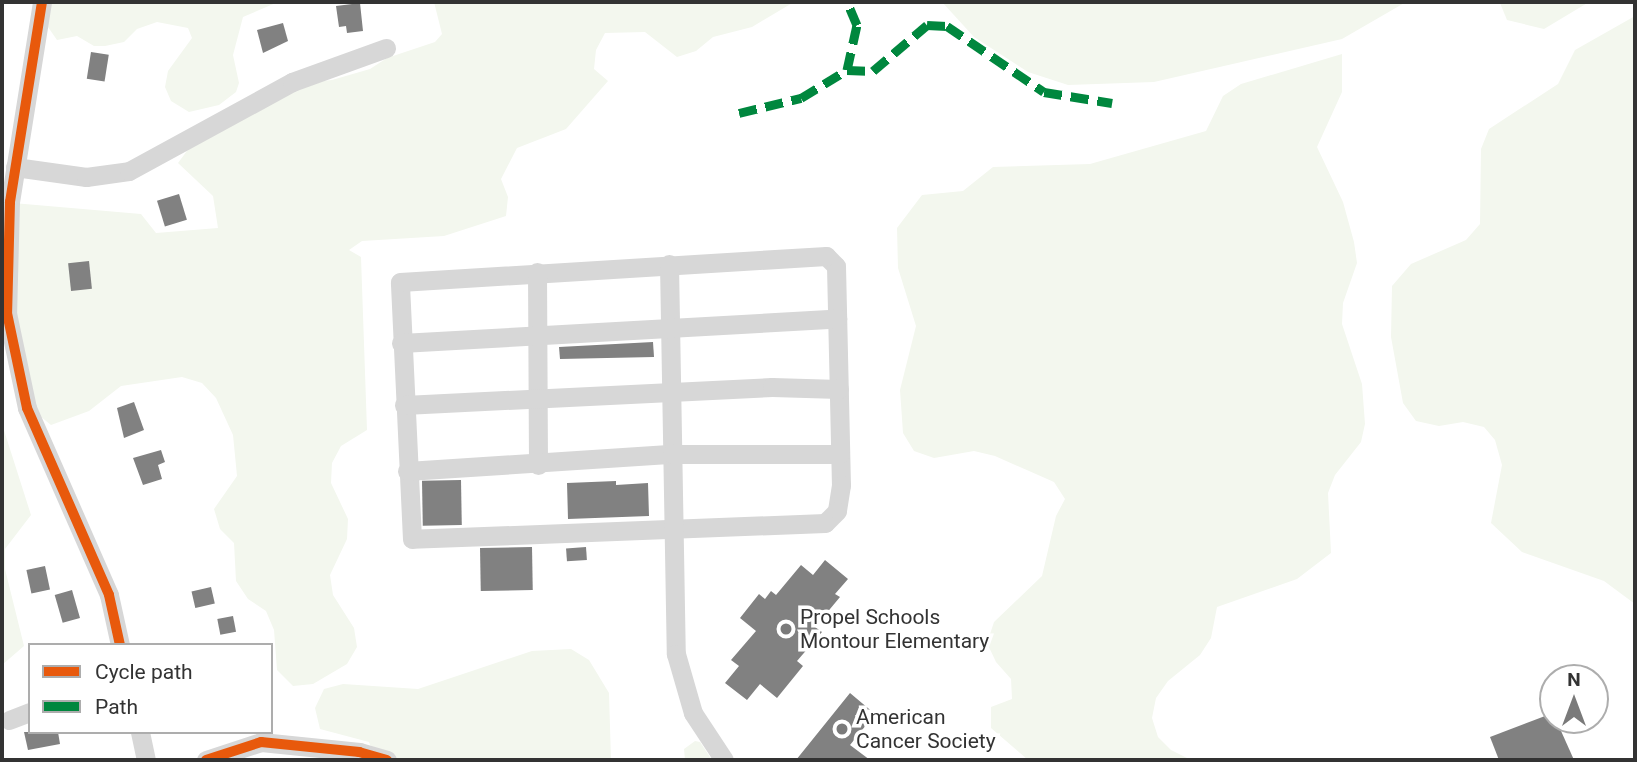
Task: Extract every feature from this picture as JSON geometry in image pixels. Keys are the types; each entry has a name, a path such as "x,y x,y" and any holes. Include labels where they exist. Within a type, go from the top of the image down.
{"street":[{"path":"42,2 6,231 7,313 27,408 109,595 120,643"},
{"path":"15,167 86,177 129,171 292,82 386,48"},
{"path":"827,256 836,266 840,454 837,511 825,523 417,541 410,535 400,282 669,264 827,256"},
{"path":"669,264 674,570 681,680 702,731 724,760"},
{"path":"537,272 538,465"},
{"path":"401,343 837,319"},
{"path":"404,405 671,392 839,389"},
{"path":"407,471 538,465 672,454 840,454"},
{"path":"9,720 28,713"},
{"path":"140,734 146,760"},
{"path":"206,760 261,742 359,752 387,760"}],"shaded area":[{"path":"44,2 278,2 243,17 233,55 239,83 236,92 219,105 189,112 171,101 165,87 168,71 192,38 188,28 157,22 137,29 124,42 105,46 94,46 77,36 57,40 41,17"},
{"path":"434,2 794,2 752,27 713,37 696,51 677,57 645,32 605,33 596,50 594,69 608,81 566,129 517,148 501,179 508,197 506,216 444,236 362,241 349,250 361,257 367,430 341,446 332,463 331,483 348,519 347,539 330,575 333,595 354,628 357,647 347,664 313,684 293,686 277,670 274,630 266,611 248,599 236,581 234,543 220,529 214,509 237,476 233,435 216,398 202,383 182,377 121,386 89,411 51,425 30,408 9,313 13,203 141,214 156,233 218,228 213,196 178,163 201,132 295,84 332,80 370,69 387,58 435,42 442,34"},
{"path":"942,2 1406,2 1342,39 1154,82 1068,85 1028,72 974,37"},
{"path":"1589,2 1544,29 1507,20 1500,3"},
{"path":"1635,16 1635,604 1604,581 1522,552 1491,523 1502,465 1495,440 1484,427 1463,422 1439,426 1416,421 1403,403 1391,337 1392,286 1411,264 1466,240 1480,224 1481,149 1489,129 1558,84 1575,50"},
{"path":"1342,54 1342,92 1317,147 1343,202 1354,242 1357,263 1343,303 1342,324 1362,384 1365,424 1361,442 1335,475 1328,493 1331,553 1297,579 1217,607 1211,638 1200,655 1168,681 1156,698 1152,718 1158,737 1171,750 1191,760 1028,760 991,728 991,707 1012,699 1011,679 996,662 987,643 994,622 1042,576 1056,516 1065,499 1054,482 995,456 974,451 934,458 914,451 903,433 900,390 916,326 898,268 897,228 922,195 963,191 993,167 1090,164 1206,131 1223,96 1241,84"},
{"path":"2,424 31,515 5,549 5,569 24,646 2,665"},
{"path":"571,649 589,660 609,693 611,760 376,760 369,742 320,729 315,708 324,689 343,684 418,689 532,651"},
{"path":"695,741 700,742 712,760 685,760 684,749"}],"building":[{"path":"360,3 363,31 347,33 346,26 339,27 336,6"},
{"path":"283,23 288,41 263,53 257,30"},
{"path":"91,52 109,55 105,81 87,79"},
{"path":"179,194 187,220 165,227 157,201"},
{"path":"89,261 92,289 71,291 68,263"},
{"path":"653,342 654,357 560,359 559,347"},
{"path":"134,402 144,430 124,438 117,408"},
{"path":"161,450 165,462 158,465 162,479 143,485 133,458"},
{"path":"461,480 462,525 423,526 422,481"},
{"path":"616,481 616,485 648,483 649,516 568,519 567,483"},
{"path":"532,547 533,590 481,591 480,548"},
{"path":"586,547 587,560 567,561 566,548"},
{"name":"Propel Schools Montour Elementary","path":"825,560 848,579 835,594 840,597 815,627 822,632 797,661 803,666 777,698 760,684 747,700 725,683 739,666 731,660 756,631 740,618 759,594 765,599 771,591 776,595 801,565 813,575"},
{"path":"45,566 50,589 31,593 26,570"},
{"path":"211,587 215,604 195,608 192,591"},
{"path":"72,590 80,618 63,623 55,595"},
{"path":"233,616 236,632 220,635 217,619"},
{"name":"American Cancer Society","path":"850,693 875,714 850,745 870,760 796,760"},
{"path":"1539,718 1539,734 1562,734 1574,760 1499,760 1490,737"},
{"path":"24,732 58,734 60,744 28,750"}],"marked path":[{"path":"739,113 801,98 847,70 857,25 847,2"},
{"path":"847,70 873,71 927,25 947,26 1044,92 1112,103"}],"cycle path":[{"path":"42,2 10,202 7,313 27,408 109,595 120,643"},
{"path":"206,760 261,742 359,752 387,760"}],"place":[{"name":"Propel Schools Montour Elementary","path":"786,629"},
{"name":"American Cancer Society","path":"842,729"}]}
